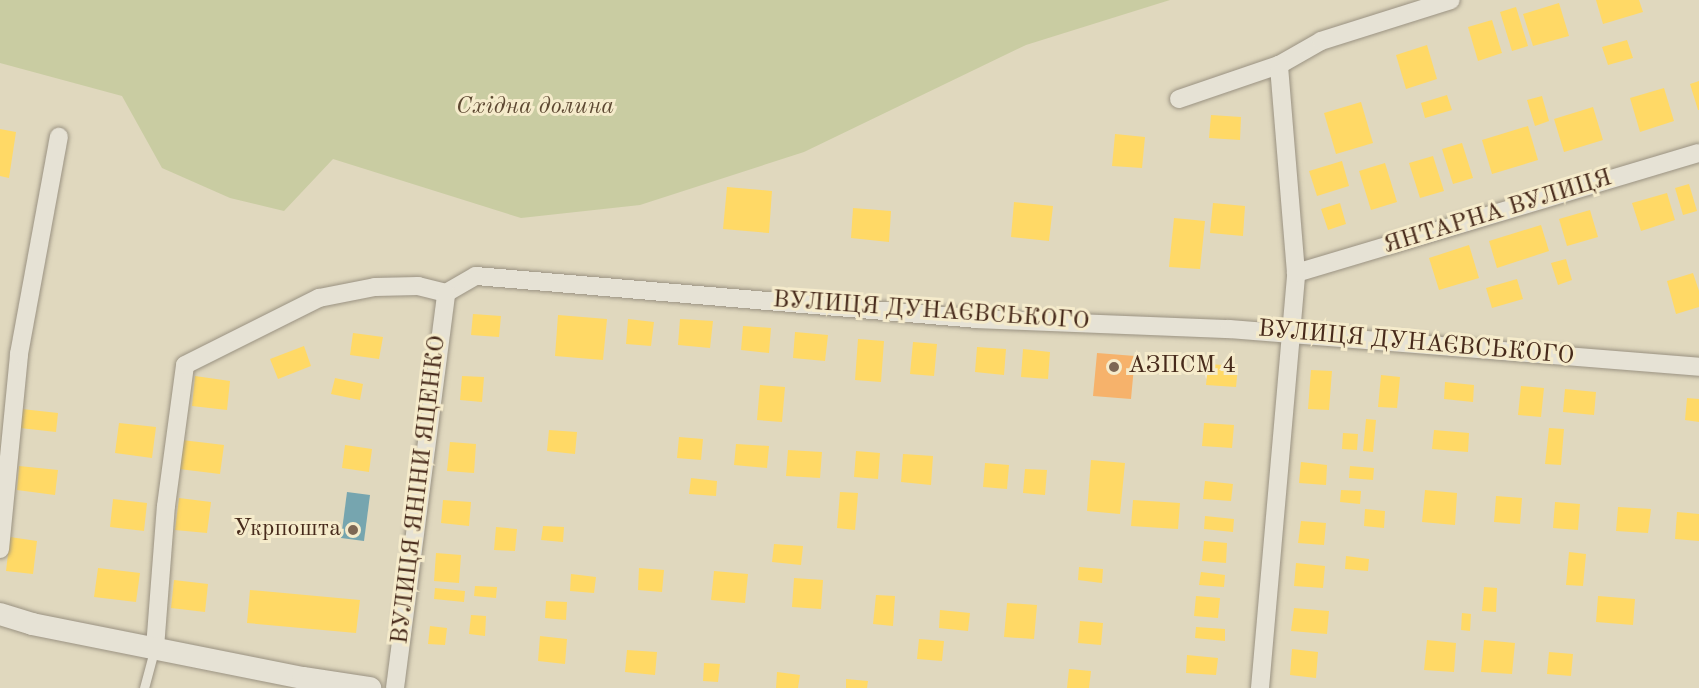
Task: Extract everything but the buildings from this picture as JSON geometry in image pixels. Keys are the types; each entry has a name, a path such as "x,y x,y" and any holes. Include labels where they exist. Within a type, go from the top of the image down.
{"street":[{"path":"1179,99 1279,65 1321,41 1451,0"},
{"path":"1260,688 1296,273 1279,65"},
{"path":"0,549 19,354 58,137"},
{"name":"ЯНТАРНА ВУЛИЦЯ","path":"1296,273 1699,153"},
{"name":"ВУЛИЦЯ ДУНАЄВСЬКОГО","path":"446,293 476,276 978,319 1228,329 1699,367"},
{"path":"155,648 166,506 185,365 319,298 386,287 418,286 446,293"},
{"name":"ВУЛИЦЯ ЯНІНИ ЯЦЕНКО","path":"395,688 446,293"},
{"path":"0,614 33,624 303,678 369,688"}],"lane":[{"path":"144,688 155,648"}],"green space":[{"name":"Східна долина","path":"0,0 1170,0 1026,45 804,152 640,205 521,218 333,159 284,211 230,198 162,168 122,96 0,63"}],"place":[{"name":"АЗПСМ 4","path":"1114,367"},
{"name":"Укрпошта","path":"353,530"}]}
